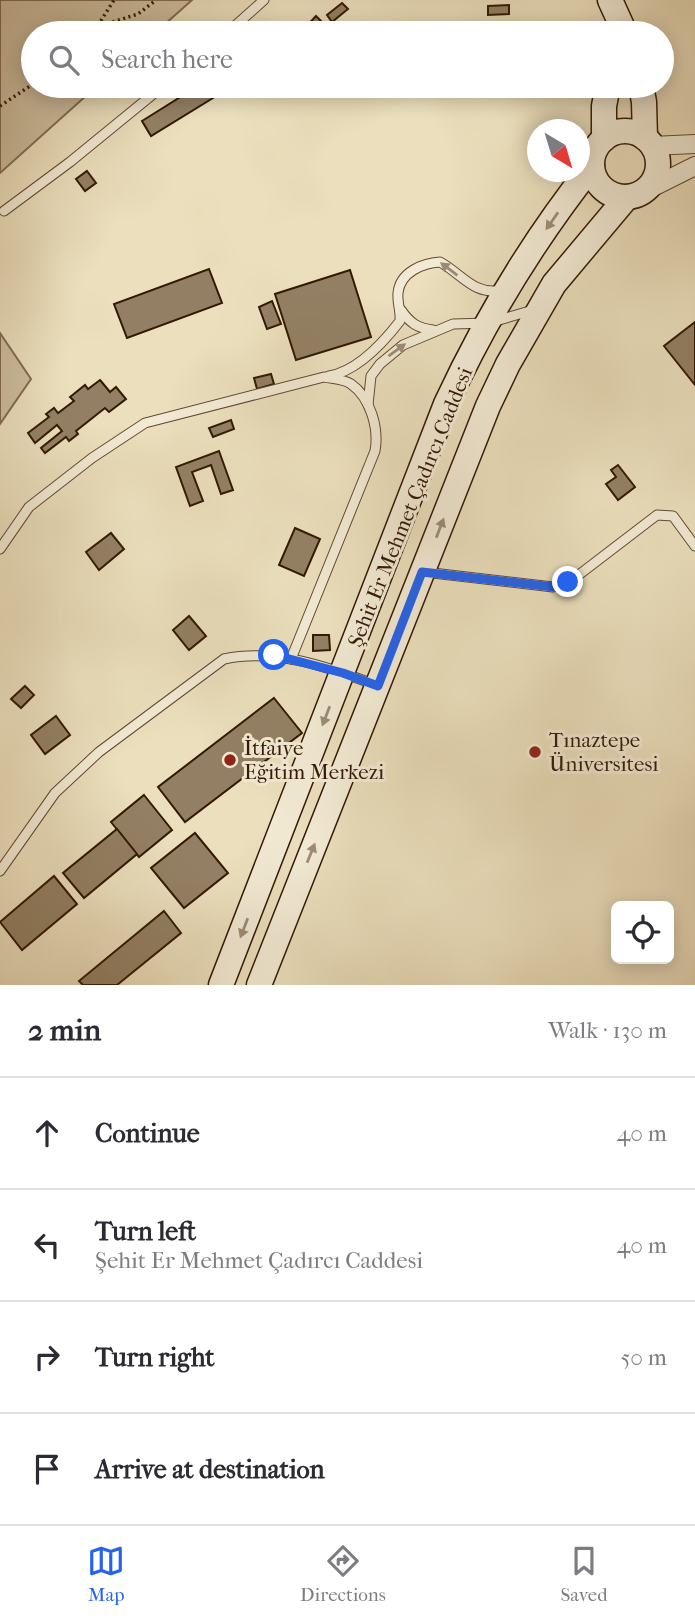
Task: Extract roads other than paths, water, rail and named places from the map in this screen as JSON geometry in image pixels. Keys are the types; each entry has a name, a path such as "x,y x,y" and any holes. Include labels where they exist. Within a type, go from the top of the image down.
{"main road":[{"path":"603,0 604,21"},
{"path":"610,0 620,21"},
{"path":"604,139 606,98"},
{"path":"643,98 649,142 657,156 655,177 649,186 634,195 607,192 599,185 592,166 597,146 604,139 624,131 649,142"},
{"name":"Şehit Er Mehmet Çadırcı Caddesi","path":"221,985 446,404 510,287 569,196 592,166"},
{"name":"Şehit Er Mehmet Çadırcı Caddesi","path":"259,985 488,406 508,364 554,284 634,195"}],"street":[{"path":"649,142 695,144"},
{"path":"634,195 695,166"}],"lane":[{"path":"240,21 264,0"},
{"path":"4,211 70,162 148,98"},
{"path":"0,549 29,507 92,458 145,423 353,368 390,335 400,321 398,292 402,282 418,266 440,262 474,288 487,292 510,287"},
{"path":"368,407 371,376 380,364 402,345 453,324 489,323 540,307"},
{"path":"401,310 408,320 419,328 435,330"},
{"path":"291,659 377,441 375,425 361,393 352,385 324,377"},
{"path":"422,572 554,587 576,577 657,515 673,516 695,546"},
{"path":"0,871 55,793 99,752 224,659 248,654 274,655 343,673 378,686"}],"place":[{"name":"Tınaztepe Üniversitesi","path":"535,752"},
{"name":"İtfaiye Eğitim Merkezi","path":"230,760"}]}
